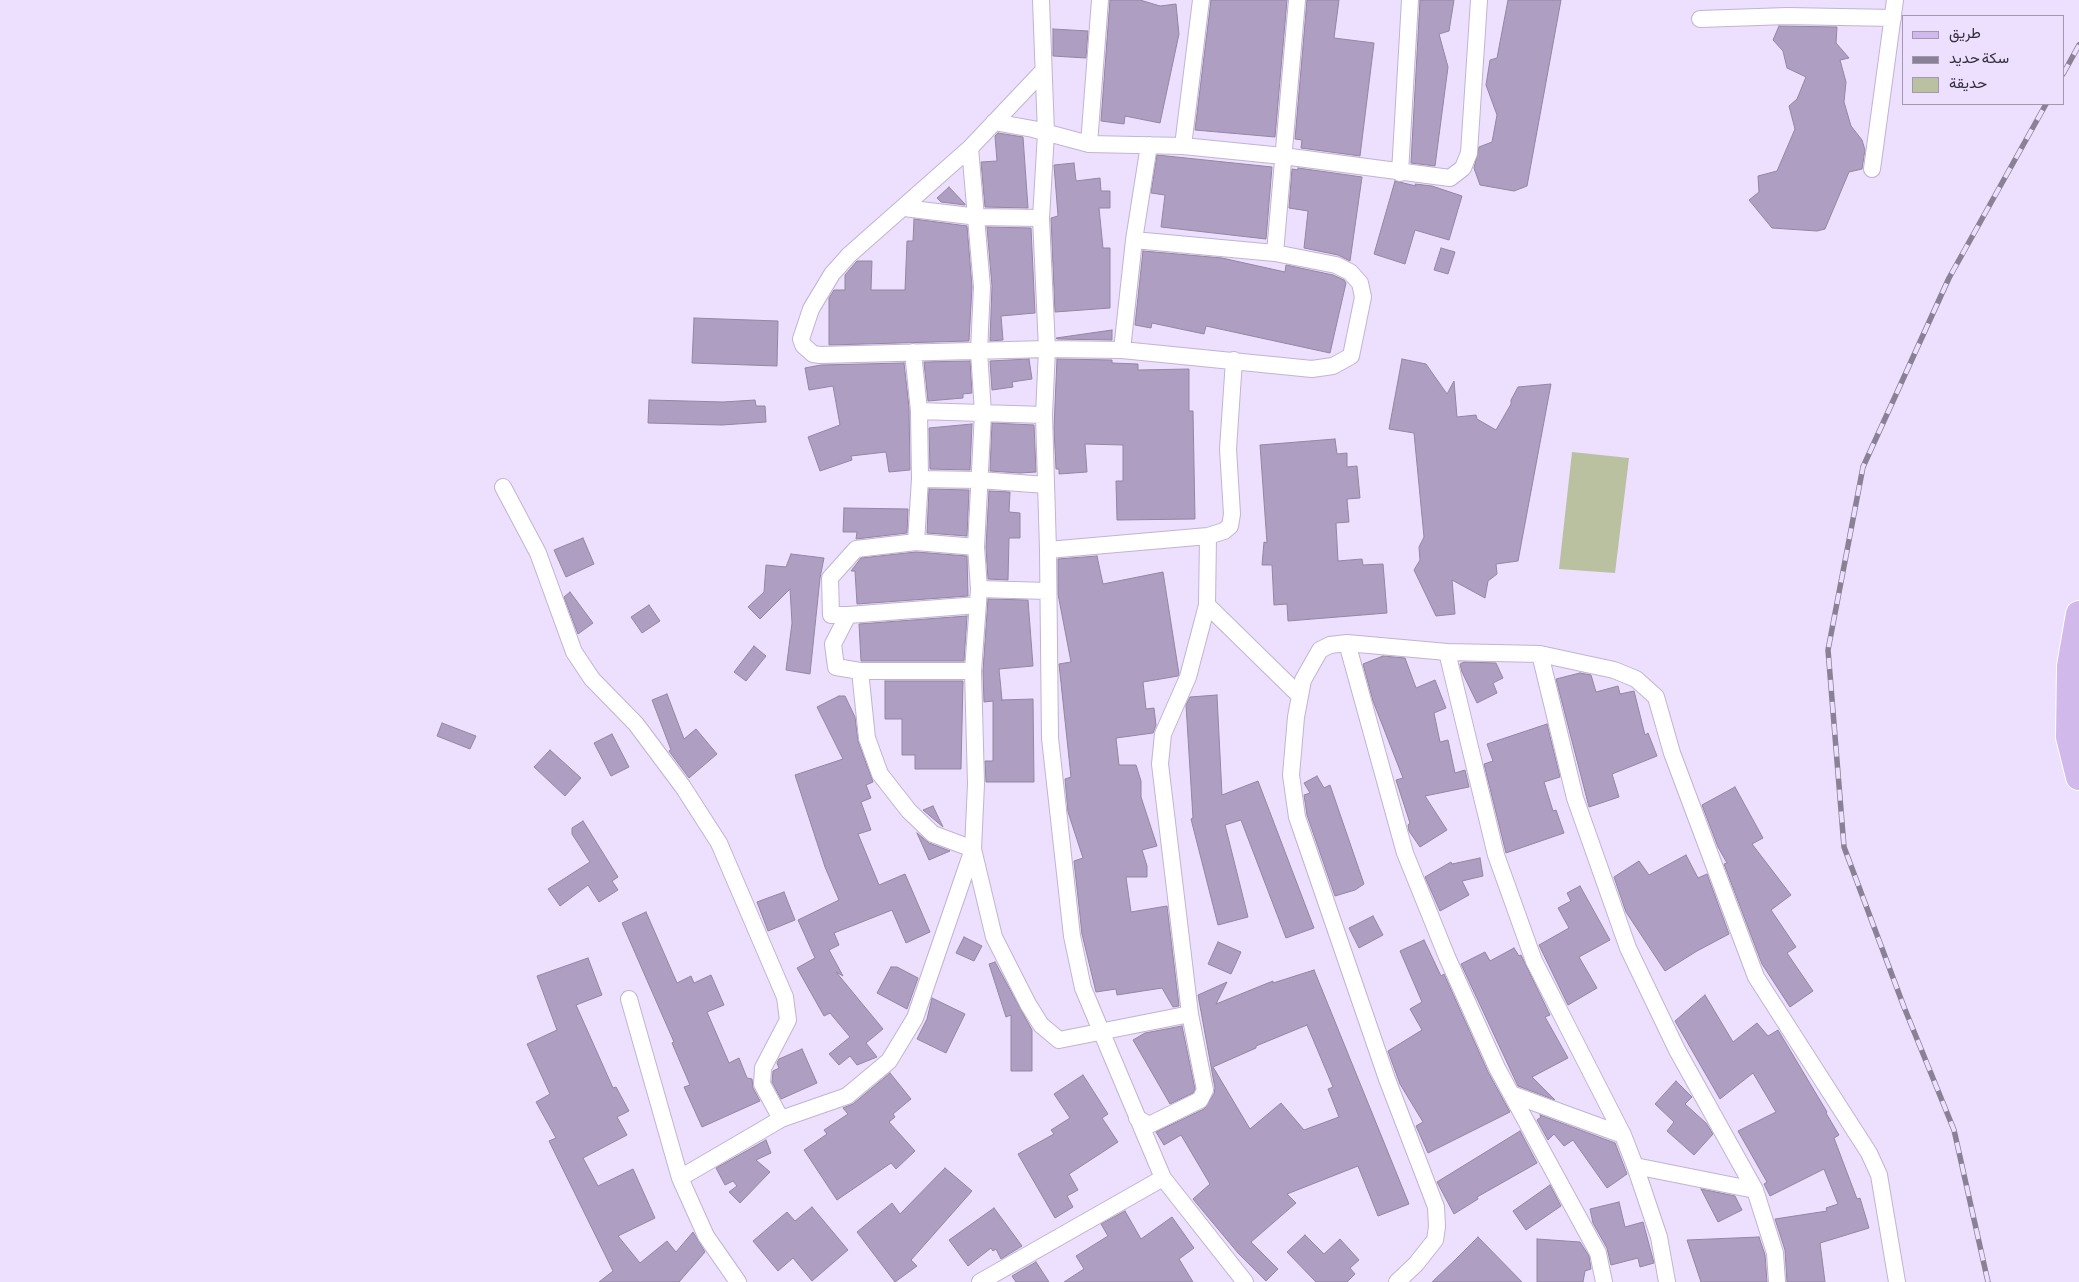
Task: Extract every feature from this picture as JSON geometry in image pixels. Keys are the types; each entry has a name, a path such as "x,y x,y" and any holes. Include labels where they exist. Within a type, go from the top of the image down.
{"main road":[{"path":"2079,614 2070,666 2075,748 2079,777"}],"street":[{"path":"1041,0 1046,132 1041,218 1047,349 1044,415 1050,738 1065,889 1083,988 1099,1031 1163,1178 1245,1282"},
{"path":"1089,144 1100,0"},
{"path":"1183,146 1201,0"},
{"path":"1275,253 1297,0"},
{"path":"1400,173 1410,0"},
{"path":"994,122 1046,132 1089,144 1183,146 1283,156 1400,173 1450,178 1459,173 1467,161 1479,0"},
{"path":"1872,169 1895,0"},
{"path":"1700,19 1787,16 1892,18"},
{"path":"1043,71 970,148 849,255 832,274 811,309 801,339 803,345 812,354 1047,349 1122,350 1312,369 1333,366 1345,361 1353,349 1363,297 1360,282 1350,272 1336,265 1275,253 1134,240"},
{"path":"1122,350 1134,240 1149,145"},
{"path":"680,1178 781,1119 847,1096 889,1061 916,1018 973,849 976,784 973,671 978,597 976,547 983,413 980,351 982,287 978,218 970,148"},
{"path":"904,208 978,218 1041,218"},
{"path":"913,352 919,411 920,479 916,542"},
{"path":"1048,550 1208,536 1224,531 1230,526 1232,514 1228,449 1234,360"},
{"path":"919,411 1044,415"},
{"path":"920,479 979,480 1046,485"},
{"path":"504,487 538,553 574,652 592,679 636,724 684,787 719,843 785,997 788,1020 763,1068 762,1084 781,1119"},
{"path":"1137,1118 1149,1125 1190,1107 1204,1096 1204,1078 1190,1014 1160,764 1163,734 1188,677 1207,605 1208,536"},
{"path":"976,547 916,542 856,549 833,573 830,590 831,615 848,615 978,597 1048,592"},
{"path":"1207,605 1300,696"},
{"path":"848,615 834,644 836,667 860,672 973,671"},
{"path":"1346,644 1405,853 1447,958 1497,1068 1598,1253 1604,1282"},
{"path":"1397,1282 1416,1264 1435,1240 1438,1227 1436,1208 1387,1079 1297,817 1291,775 1300,696 1306,672 1320,650 1330,645 1346,644 1447,652 1540,654 1614,670 1636,679 1656,697 1672,754 1756,977 1868,1153 1879,1175 1897,1282"},
{"path":"1447,652 1496,855 1531,952 1623,1135 1658,1237 1667,1282"},
{"path":"1540,654 1574,798 1628,948 1677,1050 1755,1190 1775,1254 1777,1282"},
{"path":"860,672 866,738 880,774 908,811 933,834 973,849"},
{"path":"973,849 994,937 1028,1004 1041,1025 1059,1040 1190,1014"},
{"path":"629,999 680,1178 706,1236 738,1282"},
{"path":"1511,1094 1623,1135"},
{"path":"1635,1166 1755,1190"},
{"path":"989,1279 1163,1178"}],"green space":[{"path":"1572,452 1629,458 1615,573 1559,569"}],"building":[{"path":"1110,0 1140,0 1160,6 1176,4 1179,34 1160,123 1125,116 1124,124 1101,121"},
{"path":"1211,0 1287,0 1275,137 1195,130"},
{"path":"1307,0 1339,0 1334,38 1374,43 1360,156 1301,148 1302,140 1295,139"},
{"path":"1420,0 1454,0 1449,31 1439,34 1448,67 1435,166 1411,163"},
{"path":"1508,0 1561,0 1527,186 1514,191 1480,185 1474,168 1479,147 1492,142 1497,115 1486,85 1490,60 1497,58"},
{"path":"1779,26 1837,27 1836,43 1849,58 1840,60 1846,82 1844,102 1851,126 1862,140 1865,150 1862,169 1849,172 1825,229 1817,231 1772,228 1749,200 1759,192 1758,176 1777,171 1795,129 1789,106 1797,99 1806,77 1787,68 1783,51 1773,40"},
{"path":"1053,29 1088,31 1086,58 1053,56"},
{"path":"998,133 1023,137 1028,208 985,207 981,162 997,161 995,136"},
{"path":"1157,155 1272,167 1266,239 1161,227 1165,195 1151,193"},
{"path":"1074,163 1076,181 1100,178 1101,191 1110,191 1110,208 1099,208 1103,248 1110,248 1110,308 1055,312 1051,218 1058,216 1054,165"},
{"path":"1298,168 1362,177 1350,261 1338,255 1304,248 1308,211 1289,208 1292,169 1298,170"},
{"path":"1395,181 1416,186 1415,184 1432,186 1462,196 1449,240 1415,230 1405,264 1374,254"},
{"path":"949,187 965,205 941,202 937,198"},
{"path":"914,219 967,226 972,287 969,341 829,345 829,298 834,290 845,290 845,275 857,261 872,261 871,290 905,290 907,241 913,241"},
{"path":"987,227 1031,228 1035,313 1001,316 1003,340 990,341 992,286"},
{"path":"1441,248 1455,252 1448,274 1434,270"},
{"path":"1143,251 1222,258 1285,272 1286,265 1333,275 1344,280 1346,283 1330,353 1206,326 1204,334 1152,323 1151,328 1135,325"},
{"path":"694,318 778,321 777,366 692,363"},
{"path":"1112,330 1112,340 1056,338"},
{"path":"1029,359 1032,379 1012,382 1013,387 992,390 990,361"},
{"path":"1057,359 1112,360 1112,363 1138,364 1138,370 1189,369 1189,411 1193,411 1195,519 1117,520 1116,481 1123,481 1123,445 1085,444 1087,472 1059,474 1059,469 1056,469 1054,428"},
{"path":"1402,359 1426,364 1447,394 1454,381 1457,417 1476,415 1477,419 1496,430 1511,404 1511,400 1518,387 1551,384 1518,561 1496,564 1497,574 1488,581 1485,598 1452,580 1455,614 1436,616 1414,570 1420,560 1419,547 1424,537 1414,433 1389,429"},
{"path":"970,361 972,393 963,394 963,398 928,401 924,362"},
{"path":"904,363 909,407 910,470 889,472 886,452 851,456 852,460 820,471 808,437 840,425 833,386 809,390 805,368 821,365"},
{"path":"649,400 723,402 755,400 756,406 765,406 766,422 722,425 648,423"},
{"path":"992,423 1034,425 1036,472 990,471"},
{"path":"972,424 970,470 930,469 929,428"},
{"path":"1335,439 1337,454 1347,453 1347,467 1357,466 1360,498 1347,499 1349,522 1336,523 1338,561 1362,559 1363,565 1383,564 1387,613 1288,621 1287,604 1274,605 1272,565 1262,565 1264,542 1267,543 1260,445"},
{"path":"929,489 969,490 967,536 927,533"},
{"path":"989,491 1010,492 1009,512 1020,513 1020,538 1009,538 1008,580 988,579 986,547"},
{"path":"844,508 908,509 907,533 856,539 857,532 843,532"},
{"path":"583,538 594,564 566,577 554,550"},
{"path":"916,552 967,556 968,596 857,604 855,571 851,571 861,558"},
{"path":"791,554 824,558 820,578 810,674 786,670 792,623 790,589 760,619 748,607 764,592 766,565 786,567"},
{"path":"1097,556 1103,584 1163,572 1179,674 1178,676 1143,682 1146,709 1154,708 1156,725 1153,733 1116,738 1119,765 1136,765 1141,781 1141,797 1157,846 1142,850 1147,866 1147,877 1126,877 1131,912 1167,906 1179,1006 1173,1007 1162,988 1117,995 1116,989 1096,992 1082,934 1074,861 1083,858 1068,812 1065,779 1071,777 1059,664 1071,662 1058,594 1058,559"},
{"path":"570,592 593,623 578,634 564,597"},
{"path":"988,599 1028,600 1033,666 999,669 1002,700 1033,699 1034,782 986,782 985,761 993,761 993,701 984,702 983,671"},
{"path":"649,605 660,621 642,633 631,617"},
{"path":"967,616 964,661 861,661 859,624"},
{"path":"754,646 766,656 746,681 734,672"},
{"path":"1383,656 1405,658 1416,688 1435,680 1446,708 1434,713 1440,742 1448,740 1455,773 1465,770 1469,787 1425,796 1447,830 1420,847 1409,831 1408,825 1410,823 1396,780 1403,778 1373,701 1363,664"},
{"path":"1464,662 1496,663 1503,678 1493,683 1497,693 1477,703 1462,672 1460,664"},
{"path":"1580,673 1591,675 1596,692 1618,686 1620,694 1634,691 1645,735 1648,733 1657,756 1612,774 1619,797 1589,807 1556,679"},
{"path":"885,681 963,681 961,769 915,769 915,755 902,755 902,719 885,719"},
{"path":"667,694 684,739 696,729 717,754 689,778 669,751 671,750 652,700"},
{"path":"1217,695 1222,795 1258,781 1314,928 1286,938 1241,820 1225,825 1248,917 1218,925 1191,819 1193,818 1186,705 1190,697"},
{"path":"839,696 845,696 855,717 858,741 873,782 866,785 871,798 861,802 871,830 858,834 879,885 905,874 930,932 906,943 892,910 834,933 839,945 829,950 843,976 836,972 883,1029 866,1043 877,1057 857,1065 850,1056 839,1065 829,1054 850,1037 830,1013 824,1016 797,968 815,958 798,920 839,900 825,867 795,775 843,759 817,707"},
{"path":"442,723 476,736 470,749 437,736"},
{"path":"1547,724 1560,777 1544,782 1553,811 1556,810 1564,833 1506,853 1484,764 1493,761 1487,744"},
{"path":"612,734 629,767 611,776 594,743"},
{"path":"550,750 581,778 565,796 534,767"},
{"path":"1317,776 1324,788 1330,785 1364,884 1355,890 1335,896 1307,815 1304,795 1310,793 1304,783"},
{"path":"1735,787 1763,838 1752,844 1791,895 1771,910 1796,947 1787,953 1813,991 1790,1007 1762,964 1724,864 1727,863 1718,847 1702,805"},
{"path":"933,806 943,827 923,810"},
{"path":"583,821 618,877 612,881 618,890 599,902 588,885 560,906 548,889 590,862 572,834 572,828"},
{"path":"917,833 929,843 950,851 929,860"},
{"path":"1686,855 1698,878 1707,874 1729,934 1665,971 1626,912 1614,877 1639,861 1649,875"},
{"path":"1480,858 1483,876 1462,881 1469,895 1440,911 1425,877 1451,862 1452,864"},
{"path":"1580,886 1610,940 1579,957 1597,988 1568,1005 1539,945 1569,928 1558,908 1571,901 1567,893"},
{"path":"784,892 795,920 768,931 757,902"},
{"path":"646,912 677,983 691,976 694,983 711,975 724,1005 707,1012 729,1063 739,1058 747,1078 752,1079 753,1088 760,1101 702,1127 684,1087 690,1085 672,1043 674,1042 622,923"},
{"path":"1373,916 1383,935 1359,948 1349,928"},
{"path":"964,937 982,946 974,961 956,953"},
{"path":"1424,940 1441,976 1444,974 1488,1072 1510,1112 1428,1153 1416,1126 1423,1122 1400,1084 1388,1051 1422,1030 1410,1009 1422,1002 1400,951"},
{"path":"1218,942 1241,952 1231,974 1208,964"},
{"path":"1514,948 1519,956 1521,955 1550,1015 1545,1017 1568,1058 1532,1077 1555,1100 1518,1086 1461,964 1485,952 1490,961"},
{"path":"588,958 602,995 576,1005 613,1088 616,1087 629,1111 617,1117 627,1135 583,1158 598,1186 633,1169 655,1218 618,1236 640,1263 667,1241 676,1252 693,1232 705,1252 679,1282 599,1282 613,1271 549,1141 556,1138 536,1102 550,1094 527,1044 557,1030 537,976"},
{"path":"995,962 1032,1030 1032,1071 1011,1071 1011,1015 1006,1017 989,964"},
{"path":"891,967 897,967 918,978 907,1009 877,993"},
{"path":"1314,970 1409,1204 1378,1216 1358,1166 1287,1194 1296,1203 1251,1242 1278,1269 1266,1281 1238,1253 1193,1199 1210,1184 1181,1135 1164,1145 1156,1132 1204,1109 1214,1094 1215,1088 1198,995 1227,982 1216,1004 1273,981 1273,983","holes":["1307,1025 1333,1087 1328,1089 1339,1117 1304,1130 1281,1103 1250,1129 1213,1067 1256,1048 1256,1046"]},
{"path":"1705,995 1733,1042 1757,1023 1768,1036 1778,1030 1839,1135 1834,1138 1857,1199 1860,1198 1869,1228 1820,1243 1825,1282 1787,1282 1785,1250 1775,1219 1827,1211 1826,1208 1838,1204 1824,1169 1770,1196 1764,1184 1767,1182 1738,1131 1776,1112 1753,1073 1720,1099 1675,1021"},
{"path":"932,998 965,1014 946,1053 917,1039 927,1019"},
{"path":"1182,1026 1195,1089 1193,1093 1170,1104 1133,1040 1145,1033"},
{"path":"802,1049 817,1083 781,1099 772,1082 773,1071 779,1068 777,1063 779,1059"},
{"path":"890,1073 911,1099 893,1114 895,1117 889,1122 915,1151 896,1169 891,1163 837,1200 804,1150 827,1134 824,1130 848,1114 843,1108 853,1104"},
{"path":"1083,1075 1108,1114 1102,1118 1118,1142 1069,1174 1078,1190 1067,1196 1073,1207 1055,1218 1018,1154 1054,1134 1051,1130 1070,1118 1054,1094"},
{"path":"1676,1081 1692,1097 1685,1104 1706,1123 1713,1134 1694,1155 1667,1131 1674,1122 1655,1104"},
{"path":"1540,1115 1615,1143 1627,1174 1607,1188 1573,1140 1564,1146 1554,1134 1548,1140 1537,1120 1541,1117"},
{"path":"1520,1131 1537,1163 1477,1197 1478,1199 1454,1214 1437,1182"},
{"path":"766,1140 771,1153 756,1160 770,1172 740,1203 729,1192 737,1186 733,1181 725,1185 716,1168"},
{"path":"945,1168 972,1191 911,1260 917,1266 895,1282 857,1232 892,1203 900,1214"},
{"path":"1550,1185 1561,1206 1526,1230 1513,1211"},
{"path":"1701,1189 1735,1196 1742,1210 1718,1222"},
{"path":"1619,1202 1625,1227 1643,1222 1654,1263 1640,1267 1638,1258 1611,1265 1607,1248 1593,1223 1590,1209"},
{"path":"812,1207 848,1250 812,1281 793,1258 778,1271 753,1241 787,1212 795,1221"},
{"path":"994,1208 1022,1246 1001,1259 996,1249 993,1251 991,1248 968,1266 949,1240"},
{"path":"1125,1211 1141,1239 1172,1217 1194,1248 1179,1259 1193,1282 1064,1282 1084,1269 1076,1256 1108,1236 1101,1224"},
{"path":"1305,1235 1324,1254 1340,1239 1359,1260 1350,1268 1355,1274 1347,1282 1316,1282 1287,1252"},
{"path":"1478,1237 1522,1282 1432,1282 1455,1260"},
{"path":"1759,1237 1765,1255 1767,1282 1701,1282 1687,1240"},
{"path":"1537,1239 1580,1242 1589,1256 1591,1269 1585,1271 1583,1282 1537,1282"},
{"path":"1036,1262 1049,1282 1016,1282 1012,1276"}],"railway":[{"path":"2064,72 2079,45"},
{"path":"1988,1282 1954,1130 1904,1007 1844,847 1828,650 1863,467 1949,278 2045,105"}]}
